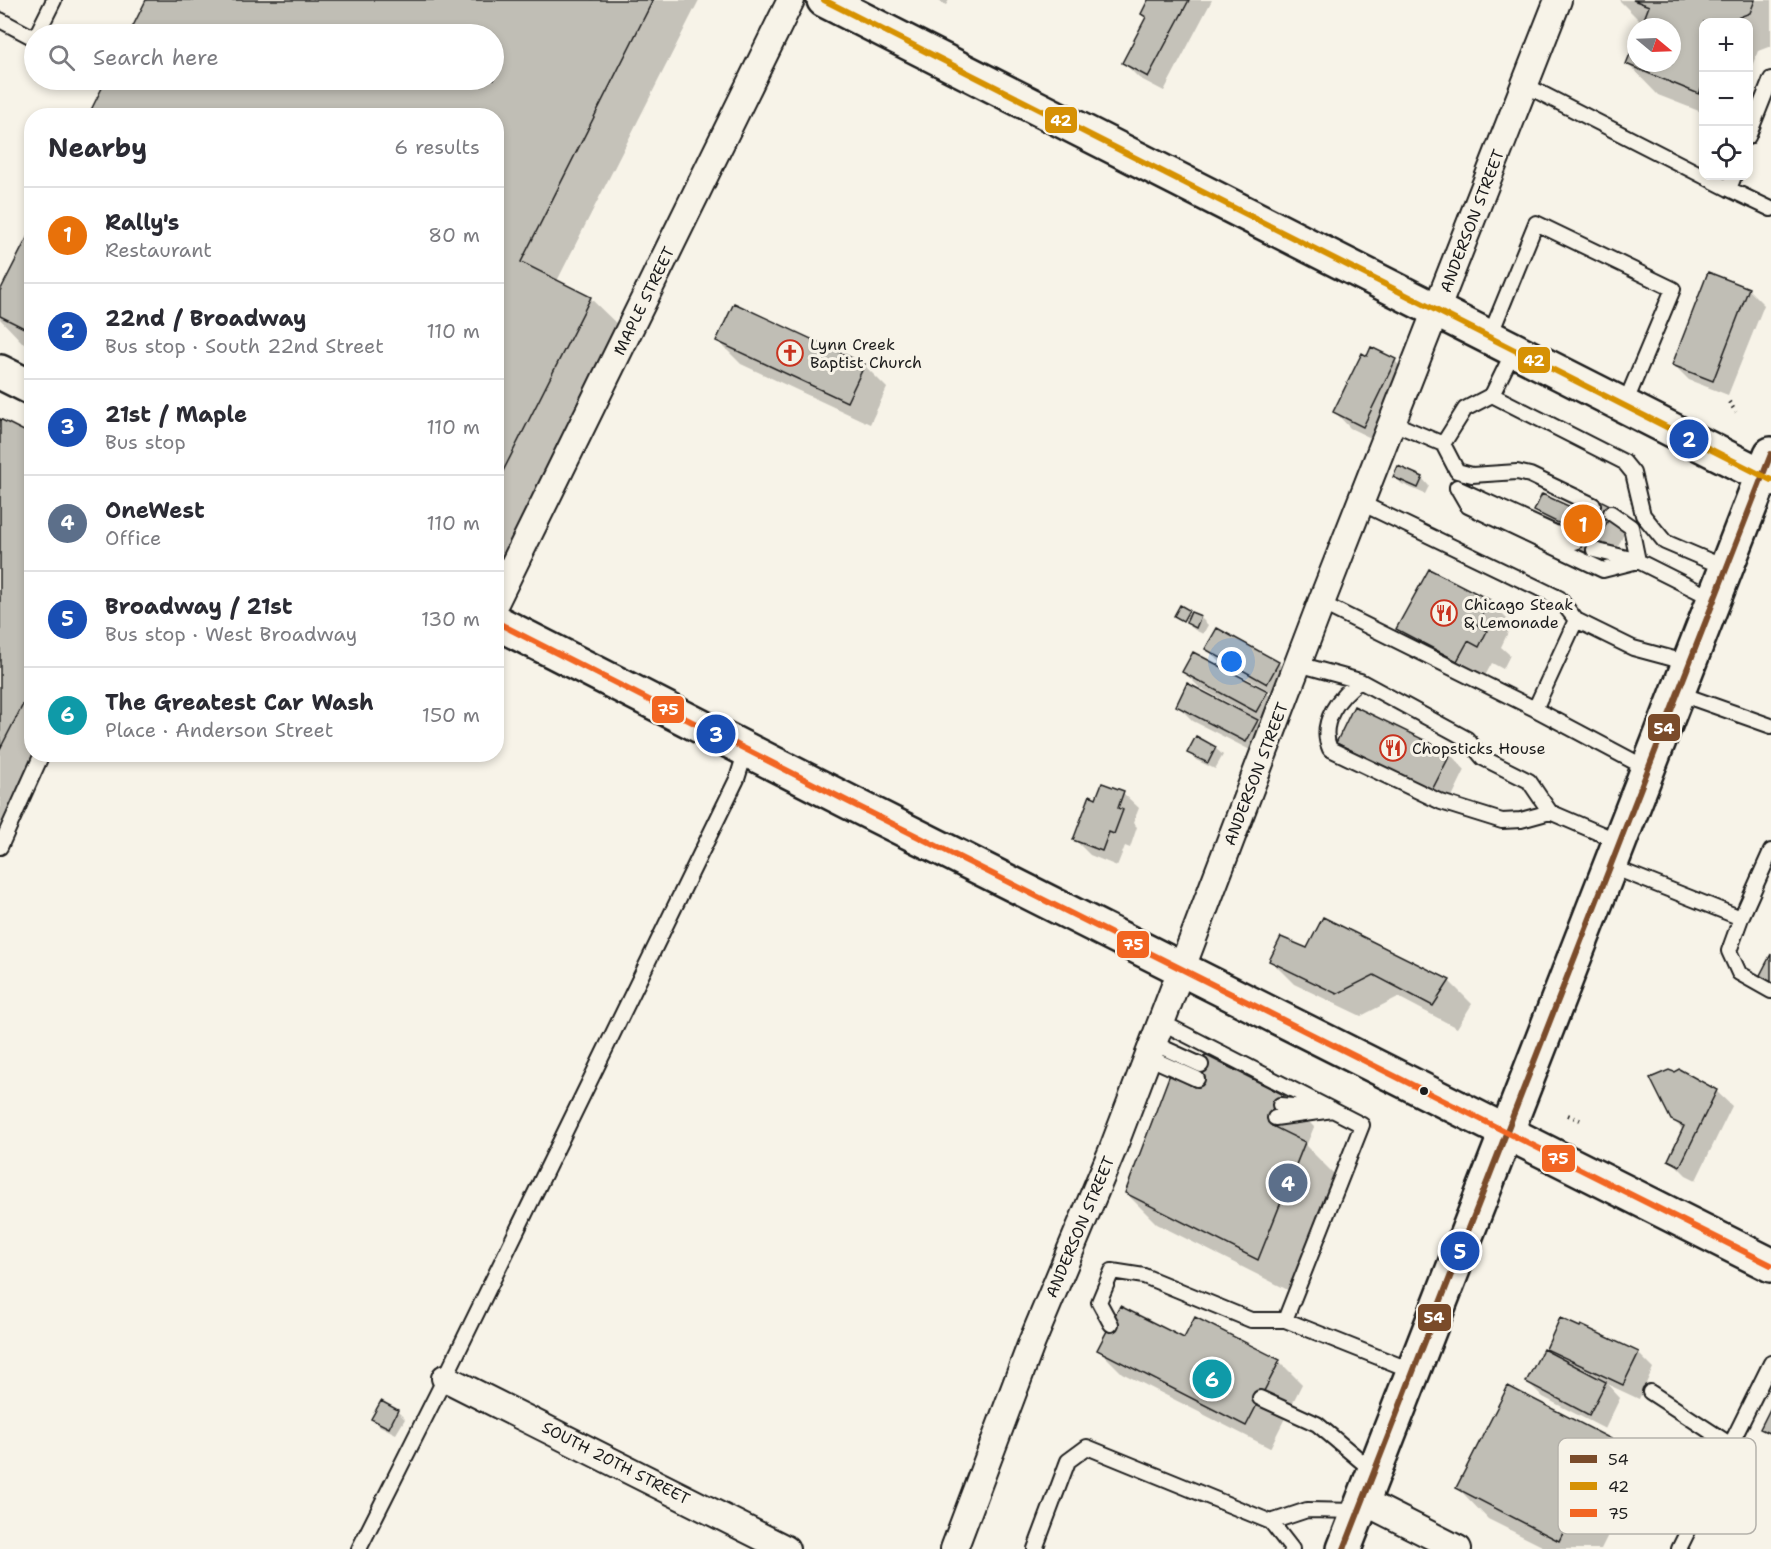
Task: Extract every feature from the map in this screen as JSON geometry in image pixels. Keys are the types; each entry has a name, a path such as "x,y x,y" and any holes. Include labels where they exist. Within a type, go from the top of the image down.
{"main road":[{"path":"824,0 1624,406 1768,470 1726,568 1344,1549"},
{"path":"0,372 24,384"},
{"path":"504,626 1771,1265"}],"street":[{"name":"MAPLE STREET","path":"504,585 791,0"},
{"name":"ANDERSON STREET","path":"954,1549 1032,1342 1112,1151 1321,603 1558,0"},
{"name":"SOUTH 20TH STREET","path":"446,1378 786,1549"},
{"path":"1365,1495 1458,1549"}],"lane":[{"path":"42,24 54,0"},
{"path":"0,20 24,31"},
{"path":"1753,126 1771,79"},
{"path":"1525,86 1731,182 1771,209"},
{"path":"1492,395 1502,344 1536,223 1673,289 1624,406"},
{"path":"1443,444 1465,409 1492,395"},
{"path":"1492,395 1624,462 1632,473 1643,516 1665,542 1726,568"},
{"path":"1393,423 1443,444 1457,471 1457,488 1468,506 1603,570 1638,561"},
{"path":"1457,471 1472,475 1517,472 1530,475 1593,505"},
{"path":"1457,488 1575,542"},
{"path":"1361,503 1559,598 1575,620 1633,648 1771,726"},
{"path":"1611,513 1631,527 1638,561"},
{"path":"1594,550 1638,561 1714,599"},
{"path":"1321,603 1535,709 1648,769"},
{"path":"1535,709 1575,620"},
{"path":"1298,664 1360,681 1467,739 1483,758 1529,781 1550,812 1615,854 1741,918"},
{"path":"1360,681 1338,701 1329,720 1325,738 1330,749 1441,802 1502,822 1521,820 1550,812"},
{"path":"359,1549 446,1378 737,779 746,750"},
{"path":"0,847 38,762"},
{"path":"1771,851 1729,951 1739,973 1771,991"},
{"path":"1154,1041 1202,1065"},
{"path":"1154,1041 1197,1079"},
{"path":"1154,1041 1333,1110 1362,1125 1285,1320"},
{"path":"1277,1111 1333,1110"},
{"path":"1111,1324 1099,1302 1112,1271 1144,1276 1251,1320 1285,1320 1413,1371"},
{"path":"1734,1438 1771,1363"},
{"path":"1650,1392 1720,1438"},
{"path":"1260,1398 1317,1424 1365,1495 1271,1521"},
{"path":"1035,1549 1068,1461 1087,1447 1271,1521 1292,1549"},
{"path":"1679,1549 1686,1534"}],"path":[{"path":"1729,402 1736,412"},
{"path":"1568,1115 1581,1120"}],"building":[{"path":"146,0 653,0 521,262 591,297 504,469 504,108 92,108 101,90 504,90 504,24 134,24"},
{"path":"1148,0 1189,0 1148,77 1122,63 1146,17 1141,14"},
{"path":"1633,0 1755,0 1750,13 1737,18 1699,18 1699,94 1645,72 1681,72 1681,18 1644,18 1649,6"},
{"path":"24,244 24,328 0,316 0,291"},
{"path":"1708,272 1749,288 1713,381 1672,365"},
{"name":"Lynn Creek Baptist Church","path":"734,303 865,364 847,402 716,341"},
{"path":"1371,347 1396,359 1363,427 1333,412 1362,353 1367,356"},
{"path":"0,419 24,431 24,702 0,749"},
{"path":"1398,466 1423,477 1418,488 1393,477"},
{"path":"1542,494 1588,515 1596,498 1614,507 1590,559 1571,550 1579,533 1534,511"},
{"name":"Chicago Steak & Lemonade","path":"1429,569 1490,600 1477,625 1487,631 1479,647 1468,641 1457,661 1396,629"},
{"path":"1180,605 1189,610 1183,621 1174,616"},
{"path":"1191,612 1201,616 1196,628 1186,623"},
{"path":"1217,628 1279,662 1267,684 1205,649"},
{"path":"1193,652 1268,691 1256,712 1182,672"},
{"path":"1187,683 1258,720 1246,742 1176,706"},
{"name":"Chopsticks House","path":"1354,706 1451,753 1432,790 1336,743"},
{"path":"1196,736 1216,747 1208,763 1187,753"},
{"path":"1102,783 1124,791 1118,808 1123,810 1114,834 1109,832 1102,851 1073,840 1090,795 1096,798"},
{"path":"1323,917 1450,980 1433,1006 1374,975 1337,994 1269,961 1281,937 1307,948"},
{"path":"1771,954 1771,988 1757,981"},
{"path":"1205,1055 1284,1095 1272,1126 1305,1142 1258,1260 1125,1193 1170,1074 1194,1087"},
{"path":"1679,1069 1717,1090 1680,1166 1668,1160 1684,1126 1671,1120 1650,1078 1669,1070 1674,1072"},
{"path":"1120,1306 1184,1338 1195,1317 1280,1360 1246,1426 1097,1350"},
{"path":"1560,1318 1580,1327 1581,1325 1639,1352 1623,1385 1546,1349"},
{"path":"1543,1349 1606,1382 1589,1415 1526,1382"},
{"path":"1508,1386 1609,1438 1558,1438 1558,1534 1562,1534 1559,1541 1456,1488"},
{"path":"381,1401 398,1410 389,1428 371,1419"},
{"path":"1771,1407 1771,1434 1760,1429"}],"transit line":[{"name":"42","path":"824,0 1771,480"},
{"name":"54","path":"1344,1549 1771,454"},
{"name":"75","path":"504,626 1771,1265"}],"place":[{"name":"Lynn Creek Baptist Church","path":"790,353"},
{"name":"22nd / Broadway","path":"1689,439"},
{"name":"Rally's","path":"1583,524"},
{"name":"Chicago Steak & Lemonade","path":"1444,613"},
{"name":"21st / Maple","path":"716,734"},
{"name":"Chopsticks House","path":"1393,748"},
{"name":"OneWest","path":"1288,1183"},
{"name":"Broadway / 21st","path":"1460,1251"},
{"name":"The Greatest Car Wash","path":"1212,1379"}]}
